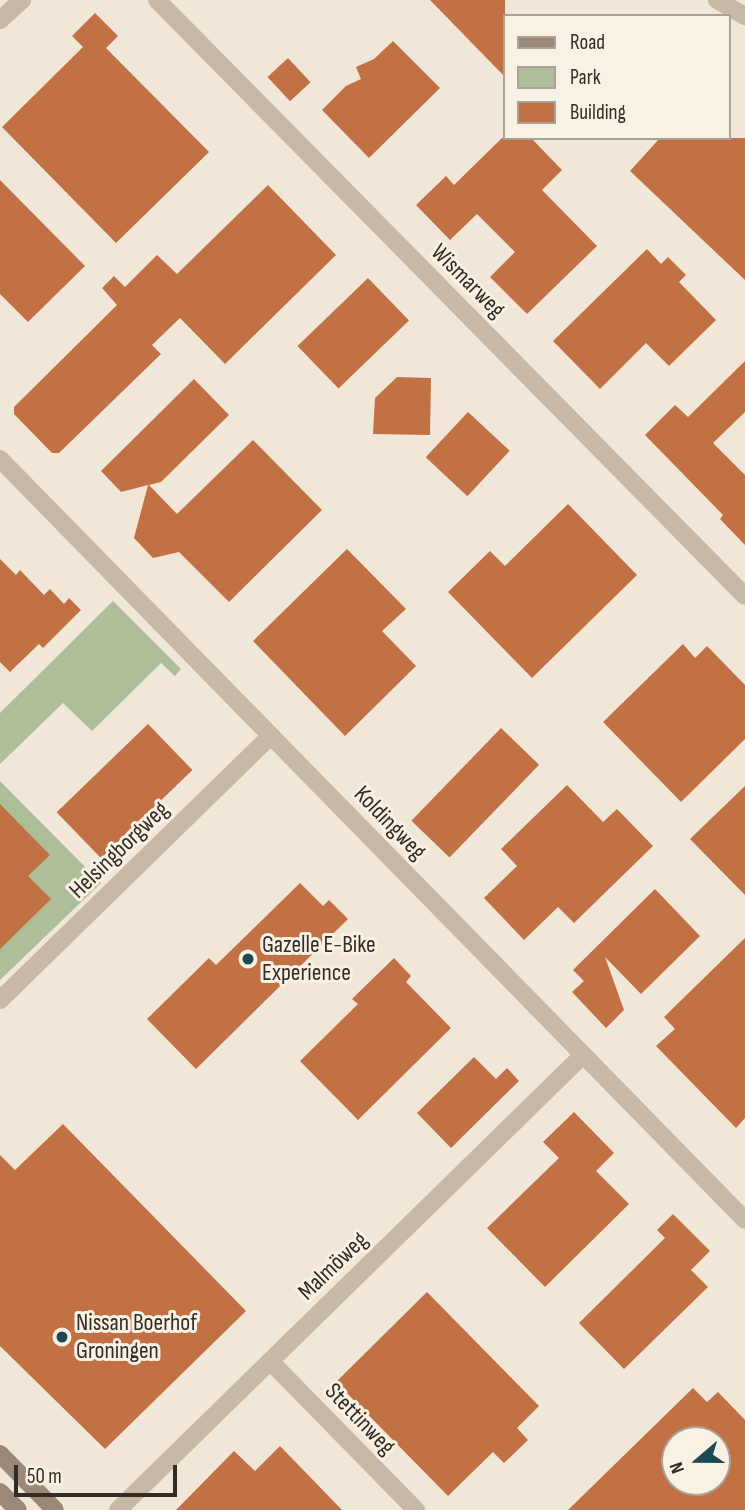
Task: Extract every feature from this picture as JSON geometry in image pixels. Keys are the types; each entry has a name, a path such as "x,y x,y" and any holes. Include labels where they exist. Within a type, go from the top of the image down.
{"street":[{"path":"0,20 22,0"},
{"name":"Wismarweg","path":"157,0 745,596"},
{"path":"717,0 745,16"},
{"name":"Koldingweg","path":"0,458 745,1220"},
{"name":"Helsingborgweg","path":"0,1000 271,736"},
{"name":"Malmöweg","path":"118,1510 582,1056"},
{"name":"Stettinweg","path":"270,1361 416,1510"},
{"path":"0,1454 55,1510"},
{"path":"0,1492 18,1510"}],"green space":[{"path":"113,601 181,669 175,676 161,663 92,731 63,703 0,764 0,713"},
{"path":"0,781 101,883 0,980"}],"building":[{"path":"430,0 505,0 504,76"},
{"path":"95,13 118,36 106,48 209,152 116,243 2,127 83,47 72,36"},
{"path":"393,41 440,88 369,158 322,110 346,86 361,79 356,67 374,59"},
{"path":"288,58 311,82 290,101 268,77"},
{"path":"502,138 533,140 562,170 542,190 597,246 527,314 490,277 515,252 477,214 450,240 416,205 446,176 454,185"},
{"path":"745,138 745,280 630,171 658,140"},
{"path":"0,180 85,266 28,322 0,294"},
{"path":"268,185 336,255 225,364 180,318 152,345 161,354 59,453 52,453 14,414 14,407 117,305 102,288 114,276 125,287 157,255 177,274"},
{"path":"647,249 661,264 668,257 686,275 679,282 716,320 669,366 646,343 600,389 553,341"},
{"path":"368,278 409,320 338,389 298,346"},
{"path":"745,361 745,412 713,443 745,475 745,545 720,519 723,515 645,435 675,405 688,417"},
{"path":"397,377 431,378 430,435 373,434 375,398"},
{"path":"194,379 229,415 161,482 149,485 177,514 253,440 322,510 229,602 179,552 153,558 134,538 148,485 121,492 101,471"},
{"path":"468,412 510,451 467,496 426,457"},
{"path":"568,504 637,575 532,678 448,592 490,551 505,566"},
{"path":"347,549 406,609 382,631 416,666 345,736 253,641"},
{"path":"0,559 16,575 20,570 44,595 50,589 64,604 69,598 81,610 43,648 39,644 10,672 0,662"},
{"path":"683,644 695,658 707,646 745,685 745,739 681,802 603,722"},
{"path":"148,724 192,770 101,858 57,812"},
{"path":"501,728 539,765 450,858 411,821"},
{"path":"567,785 603,822 617,809 653,846 574,923 558,907 524,940 484,898 517,866 501,849"},
{"path":"745,786 745,895 690,839"},
{"path":"0,804 50,855 28,876 51,899 0,949"},
{"path":"300,883 323,906 329,900 348,919 196,1069 147,1019 209,958 216,965"},
{"path":"655,889 700,936 641,994 605,957 624,1010 606,1028 572,992 584,981 573,970"},
{"path":"745,938 745,1118 736,1128 656,1046 675,1029 664,1017"},
{"path":"394,958 411,976 406,982 451,1028 358,1120 300,1061 358,1004 352,999"},
{"path":"474,1057 496,1079 507,1068 519,1081 451,1148 417,1113"},
{"path":"574,1112 614,1153 596,1171 629,1204 545,1287 487,1228 559,1158 543,1142"},
{"path":"63,1124 246,1311 105,1449 0,1346 0,1155 15,1170"},
{"path":"673,1214 710,1251 691,1270 708,1287 624,1369 579,1323 665,1238 657,1230"},
{"path":"427,1292 539,1406 517,1428 528,1440 504,1463 493,1452 448,1496 336,1382"},
{"path":"693,1388 707,1402 718,1392 745,1420 745,1510 568,1510"},
{"path":"280,1446 342,1510 176,1510 234,1451 255,1471"}],"place":[{"name":"Gazelle E-Bike Experience","path":"248,959"},
{"name":"Nissan Boerhof Groningen","path":"62,1337"}]}
